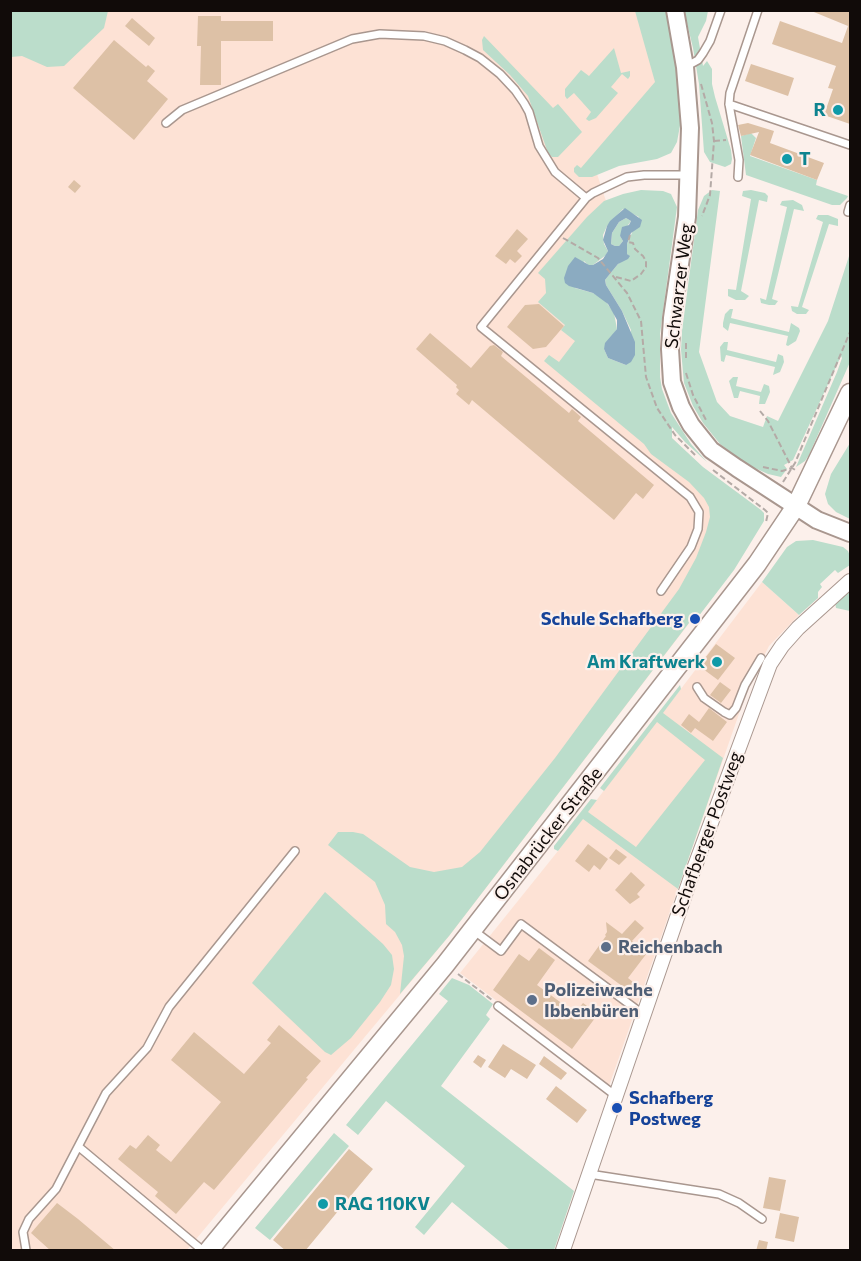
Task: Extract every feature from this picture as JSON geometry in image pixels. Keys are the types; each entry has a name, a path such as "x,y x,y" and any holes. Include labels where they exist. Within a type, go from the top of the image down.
{"main road":[{"name":"Osnabrücker Straße","path":"208,1251 445,965 757,564 796,506 850,393"}],"street":[{"name":"Schwarzer Weg","path":"675,10 691,64 687,217 672,318 670,349 672,382 681,407 691,425 711,450 825,524 850,533"},
{"name":"Schafberger Postweg","path":"563,1251 692,874 770,664 798,628 850,581"}],"lane":[{"path":"691,64 710,41 722,10"},
{"path":"738,177 739,160 729,104 730,93 758,10"},
{"path":"166,123 182,110 352,39 380,34 424,36 445,41 465,50 480,58 500,74 524,103 539,146 555,172 586,198"},
{"path":"729,104 850,145"},
{"path":"661,591 691,547 698,529 699,512 690,497 481,327 586,198 627,177 689,175"},
{"path":"697,687 704,698 730,715 736,708 761,658"},
{"path":"26,1251 23,1232 29,1219 56,1189 106,1093 147,1048 170,1007 295,851"},
{"path":"472,930 501,951 521,924 644,1015"},
{"path":"498,1006 616,1096"},
{"path":"79,1147 202,1251"},
{"path":"589,1174 719,1194 740,1203 762,1220"}],"path":[{"path":"691,64 700,81 712,123 714,141 710,195 701,217"},
{"path":"714,141 735,139"},
{"path":"557,233 573,245 585,249 598,258 620,280 631,281 641,274 646,267 646,261 635,249 633,243 628,242 630,235"},
{"path":"763,467 782,471 792,468 841,358 850,332"},
{"path":"685,333 686,373 699,408 709,424"},
{"path":"760,411 768,421 792,468"},
{"path":"764,530 768,518 765,510"},
{"path":"445,965 498,1006"}],"shaded area":[{"path":"10,11 660,11 669,133 596,171 607,204 546,279 650,416 728,495 690,622 449,936 187,1250 11,1250"},
{"path":"762,582 799,615 769,646 748,688 609,1086 460,973 558,851"}],"green space":[{"path":"11,10 108,11 104,28 64,66 47,67 22,56 11,57"},
{"path":"635,11 667,11 678,70 681,120 677,142 671,153 657,159 619,166 592,177 579,177 574,172 574,168 577,165 581,168 655,82"},
{"path":"684,11 708,11 698,37 703,66 707,61 712,69 715,97 731,150 731,164 725,167 710,162 704,152 699,84"},
{"path":"484,36 553,108 558,104 582,132 558,157 552,157 548,153 528,96 510,75 483,50"},
{"path":"614,48 621,73 630,71 630,76 628,79 622,74 611,87 618,93 596,118 589,121 586,119 591,112 574,93 567,99 565,89 581,70 589,76"},
{"path":"751,133 756,138 750,156 817,180 816,185 848,196 847,198 840,205 832,205 746,175 741,136"},
{"path":"641,190 663,191 671,194 677,207 660,334 660,377 671,413 691,444 707,462 672,427 672,438 703,467 761,510 764,513 764,521 734,570 695,621 692,619 449,936 400,994 404,956 402,945 395,932 386,924 385,905 375,882 328,845 338,832 353,832 363,834 410,867 434,872 462,867 480,852 555,758 679,589 696,558 706,532 710,517 709,507 689,482 651,454 644,444 544,361 549,355 559,362 575,341 561,330 565,325 538,302 546,293 545,279 538,273 604,201","holes":["623,209 639,217 627,244 629,256 618,264 605,280 631,330 626,365 608,358 604,349 617,329 614,313 604,299 575,288 584,261 588,265 593,265 606,255 608,251 603,235 607,226"]},
{"path":"712,190 720,191 699,352 717,402 730,416 763,427 767,416 778,421 828,321 850,253 850,362 809,455 796,467 837,372 841,356 793,460 784,465 787,469 781,477 748,465 720,444 703,423 684,383 682,331 698,210 704,196"},
{"path":"743,191 765,193 768,196 767,202 759,200 741,291 749,296 745,300 736,300 728,296 728,289 736,290 751,199 742,196"},
{"path":"793,200 802,205 804,211 794,209 772,299 778,301 775,305 761,303 760,298 766,300 787,207 780,205 782,201"},
{"path":"818,215 828,215 838,219 838,226 829,224 802,307 809,310 806,314 797,314 792,311 791,306 798,307 823,222 816,219"},
{"path":"626,218 631,221 620,236 623,241 619,246 615,246 611,244 612,233 619,222"},
{"path":"733,309 731,318 789,332 791,323 800,331 796,341 788,346 786,345 788,336 730,323 728,331 723,327 723,323 725,314"},
{"path":"724,342 728,342 727,350 776,362 778,354 783,356 784,362 780,372 773,375 775,367 726,355 724,362 721,361 720,347"},
{"path":"733,377 738,377 736,386 761,392 764,384 769,386 770,392 765,404 759,404 760,396 740,391 738,398 734,398 729,381"},
{"path":"850,443 850,519 836,512 828,504 825,494 831,474"},
{"path":"813,540 843,547 850,556 850,565 838,573 835,570 820,584 822,587 818,592 818,598 799,615 762,582 787,547 796,541"},
{"path":"850,588 850,611 836,608 835,602"},
{"path":"680,685 681,689 663,713 723,758 678,889 583,819 558,851 554,849 591,799 597,800 588,812 636,847 705,760 657,722 604,791 600,788"},
{"path":"325,892 383,944 392,955 394,969 391,985 380,1002 351,1038 331,1055 325,1052 252,983"},
{"path":"452,978 469,985 493,1004 486,1015 490,1019 441,1086 574,1191 554,1250 510,1250 452,1202 424,1235 415,1227 465,1166 386,1101 358,1135 346,1125 448,1001 439,994"},
{"path":"334,1133 349,1146 270,1240 255,1228"}],"water":[{"path":"625,208 642,220 640,227 631,233 627,244 627,254 630,256 618,264 605,280 622,311 635,342 635,355 626,365 608,358 604,349 605,343 617,329 617,320 608,304 593,293 569,286 565,283 564,278 568,266 575,257 589,265 603,259 608,251 603,240 610,221","holes":["626,218 631,221 629,225 622,227 620,236 623,241 619,246 611,244 612,233 619,222"]}],"building":[{"path":"809,10 850,10 850,124 824,115 833,89 828,88 836,66 772,44 780,21 842,43 848,26"},
{"path":"198,16 221,16 221,21 273,21 273,41 221,41 221,85 200,85 201,46 197,46"},
{"path":"132,18 155,38 149,46 125,26"},
{"path":"114,40 146,67 148,65 155,71 147,81 168,99 134,140 73,88"},
{"path":"751,64 794,78 788,96 745,81"},
{"name":"T","path":"748,123 774,131 770,143 824,163 817,180 750,155 759,132 741,136 738,125"},
{"path":"74,180 81,186 75,193 68,187"},
{"path":"517,229 528,239 517,251 522,256 515,263 510,259 506,264 495,256"},
{"path":"539,304 564,326 546,347 533,349 507,327 525,305"},
{"path":"430,333 471,368 490,346 494,345 503,352 501,356 569,413 572,409 581,417 578,421 654,485 643,499 636,493 614,520 472,400 469,405 456,394 459,390 457,385 416,349"},
{"name":"Am Kraftwerk","path":"716,644 735,658 718,680 699,666"},
{"path":"720,682 731,690 721,703 710,695"},
{"path":"709,708 727,722 713,741 695,728 691,733 681,725 689,714 699,722"},
{"path":"588,844 608,859 600,870 594,865 589,872 575,861"},
{"path":"616,849 627,857 619,865 609,858"},
{"path":"631,872 645,885 637,894 640,897 630,904 615,890"},
{"path":"635,920 644,928 632,941 647,953 628,978 639,987 633,994 588,961 606,936 606,922 622,934"},
{"name":"Polizeiwache Ibbenbüren","path":"539,948 555,960 537,985 575,1013 583,1003 598,1014 572,1049 493,990 519,954 529,961"},
{"path":"279,1025 321,1061 214,1190 204,1182 176,1214 155,1196 158,1192 118,1159 130,1145 136,1149 148,1135 160,1145 156,1150 171,1162 221,1102 171,1060 194,1032 244,1074 271,1043 267,1040"},
{"path":"503,1044 536,1065 527,1079 511,1069 505,1078 488,1067"},
{"path":"478,1055 486,1060 481,1068 473,1062"},
{"path":"544,1056 567,1073 561,1080 539,1064"},
{"path":"556,1086 587,1110 577,1123 546,1099"},
{"name":"RAG 110KV","path":"349,1149 373,1169 305,1251 286,1251 273,1240"},
{"path":"769,1177 786,1180 780,1211 763,1208"},
{"path":"57,1203 116,1251 51,1251 31,1233"},
{"path":"780,1213 799,1217 794,1242 775,1238"},
{"path":"759,1240 768,1242 766,1251 756,1251"}],"place":[{"name":"R","path":"838,110"},
{"name":"T","path":"787,159"},
{"name":"Schule Schafberg","path":"695,619"},
{"name":"Am Kraftwerk","path":"717,662"},
{"name":"Reichenbach","path":"606,947"},
{"name":"Polizeiwache Ibbenbüren","path":"532,1000"},
{"name":"Schafberg Postweg","path":"617,1108"},
{"name":"RAG 110KV","path":"323,1204"}]}
